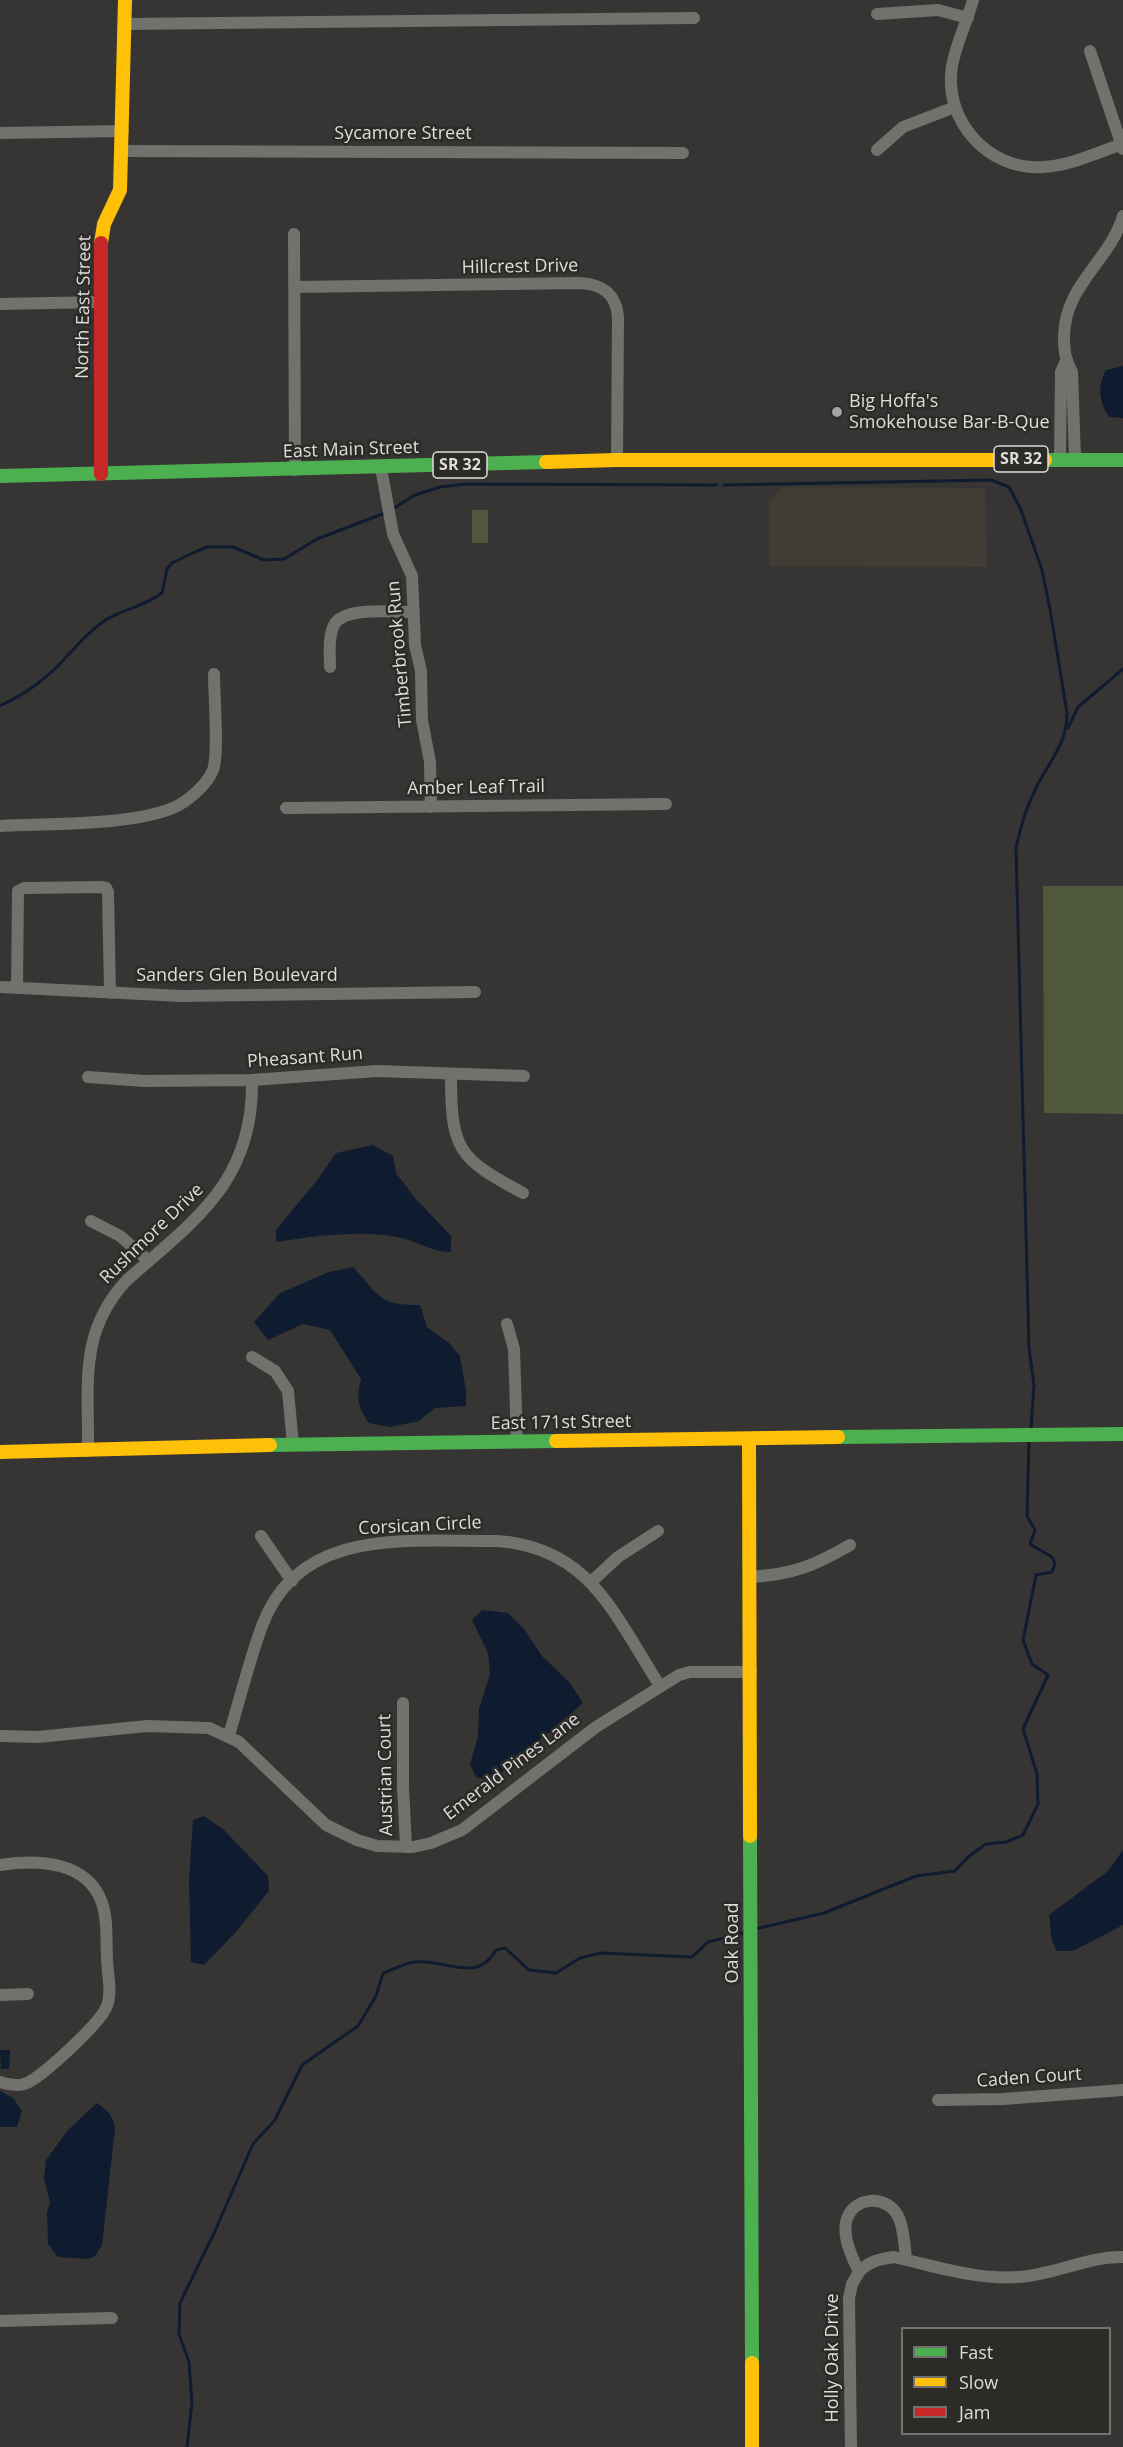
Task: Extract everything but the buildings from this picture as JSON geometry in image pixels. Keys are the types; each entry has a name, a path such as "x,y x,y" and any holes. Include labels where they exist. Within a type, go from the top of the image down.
{"street":[{"name":"North East Street","path":"101,474 102,228 120,190 123,151 125,0"},
{"path":"973,0 952,65 951,84 955,107 970,136 997,158 1029,167 1052,167 1123,146 1090,51"},
{"path":"877,14 938,10 968,18"},
{"path":"124,24 694,18"},
{"path":"877,150 903,128 955,107"},
{"path":"0,133 123,131"},
{"name":"Sycamore Street","path":"123,151 683,153"},
{"path":"1067,459 1060,372 1066,361 1064,320 1077,289 1117,231 1123,216"},
{"path":"294,234 295,470"},
{"name":"Hillcrest Drive","path":"294,287 579,283 604,288 612,296 618,317 617,460"},
{"path":"0,304 101,302"},
{"name":"East Main Street","path":"0,476 381,468 617,460 1067,459"},
{"name":"SR 32","path":"1067,459 1123,460"},
{"name":"Timberbrook Run","path":"381,468 393,534 412,576 416,645 421,671 422,720 430,762 431,807"},
{"path":"330,667 332,631 341,618 359,612 414,612"},
{"path":"0,826 98,821 151,815 175,807 192,796 213,770 214,674"},
{"name":"Amber Leaf Trail","path":"286,808 666,804"},
{"path":"17,988 18,891 24,888 101,887 106,889 108,894 110,993"},
{"name":"Sanders Glen Boulevard","path":"0,987 182,996 475,992"},
{"name":"Pheasant Run","path":"88,1077 144,1082 252,1080 376,1071 524,1076"},
{"path":"451,1074 453,1126 464,1151 483,1172 523,1194"},
{"name":"Rushmore Drive","path":"88,1451 89,1365 94,1330 100,1316 117,1292 204,1212 230,1175 247,1132 252,1100 252,1080"},
{"path":"91,1221 120,1236 149,1261"},
{"path":"507,1324 514,1349 517,1442"},
{"path":"252,1357 275,1371 288,1391 293,1444"},
{"name":"East 171st Street","path":"0,1452 293,1444 1123,1434"},
{"name":"Oak Road","path":"749,1439 752,2447"},
{"path":"591,1582 618,1557 658,1531"},
{"path":"261,1536 292,1581"},
{"name":"Corsican Circle","path":"229,1735 262,1625 271,1608 292,1581 326,1556 358,1545 497,1541 516,1542 552,1553 591,1582 660,1686"},
{"path":"751,1577 801,1570 850,1545"},
{"name":"Emerald Pines Lane","path":"0,1736 38,1737 118,1728 179,1725 209,1728 229,1735 246,1748 326,1825 357,1840 376,1846 406,1847 431,1843 462,1830 596,1727 679,1675 690,1672 751,1672"},
{"name":"Austrian Court","path":"403,1703 406,1847"},
{"path":"0,1865 43,1862 65,1866 75,1871 96,1892 101,1900 105,1919 109,1988 106,2008 95,2024 40,2075 24,2084 10,2085 0,2082"},
{"path":"0,1995 28,1994"},
{"name":"Caden Court","path":"938,2100 1004,2099 1123,2090"},
{"path":"906,2260 899,2218 892,2208 884,2203 868,2201 855,2207 846,2222 848,2242 859,2272 865,2265 894,2257 906,2260 978,2277 1018,2277 1051,2273 1109,2256 1123,2257"},
{"name":"Holly Oak Drive","path":"851,2447 849,2298 859,2272"},
{"path":"0,2321 112,2318"}],"shaded area":[{"path":"782,487 985,488 987,567 769,566 769,501"}],"green space":[{"path":"472,510 488,510 488,543 472,543"},
{"path":"1043,886 1123,886 1123,1114 1044,1113"}],"water":[{"path":"1123,366 1123,418 1110,417 1103,407 1100,395 1101,382 1106,370"},
{"path":"373,1145 393,1156 396,1173 415,1198 451,1236 451,1252 444,1252 397,1237 367,1234 321,1236 276,1242 276,1230 336,1153"},
{"path":"353,1267 374,1291 387,1300 406,1305 420,1305 427,1327 449,1343 460,1356 466,1406 435,1408 419,1421 390,1427 369,1423 362,1413 359,1402 361,1379 330,1330 303,1324 268,1340 254,1322 280,1293 329,1272"},
{"path":"482,1610 508,1613 524,1629 542,1656 570,1683 583,1703 492,1781 476,1777 470,1764 478,1736 479,1709 490,1674 488,1653 472,1620"},
{"path":"204,1816 224,1830 268,1876 269,1891 235,1933 204,1965 191,1962 189,1880 193,1820"},
{"path":"1123,1850 1123,1925 1073,1951 1057,1951 1052,1941 1049,1915 1108,1871"},
{"path":"0,2050 10,2050 9,2069 1,2069"},
{"path":"0,2091 13,2098 22,2111 17,2127 0,2127"},
{"path":"97,2103 109,2113 115,2128 102,2245 95,2256 89,2259 58,2257 48,2244 47,2212 50,2203 44,2178 46,2160 68,2130"}],"waterway":[{"path":"724,485 991,480 1009,487 1021,510 1042,570 1067,713 1064,735 1032,797 1016,848 1029,1348 1034,1385 1031,1429"},
{"path":"391,510 415,495 440,487 466,484 717,485"},
{"path":"0,706 42,680 104,621 148,602 162,593 167,569 172,563 207,547 233,547 264,560 284,559 317,539 385,513"},
{"path":"1068,728 1078,707 1123,669"},
{"path":"755,1929 824,1913 916,1876 955,1871 968,1857 986,1844 1006,1842 1023,1835 1038,1804 1037,1774 1023,1729 1048,1675 1032,1664 1023,1640 1036,1575 1052,1572 1055,1564 1052,1557 1030,1544 1035,1530 1027,1516 1029,1441"},
{"path":"187,2447 192,2403 189,2362 179,2334 180,2303 253,2144 275,2120 302,2065 358,2026 376,1996 383,1973 414,1962 459,1968 479,1966 496,1950 505,1948 529,1970 556,1973 580,1958 601,1953 692,1957 708,1942 746,1932"}],"traffic: fast":[{"path":"1045,460 1123,460"},
{"path":"0,476 546,462"},
{"path":"838,1437 1123,1434"},
{"path":"270,1445 556,1441"},
{"path":"750,1836 752,2363"}],"traffic: slow":[{"path":"101,243 104,224 120,190 125,0"},
{"path":"546,462 1045,460"},
{"path":"556,1441 838,1437"},
{"path":"749,1439 750,1836"},
{"path":"0,1452 270,1445"},
{"path":"752,2363 752,2447"}],"traffic: jam":[{"path":"101,243 101,474"}],"place":[{"name":"Big Hoffa's Smokehouse Bar-B-Que","path":"837,412"}]}
